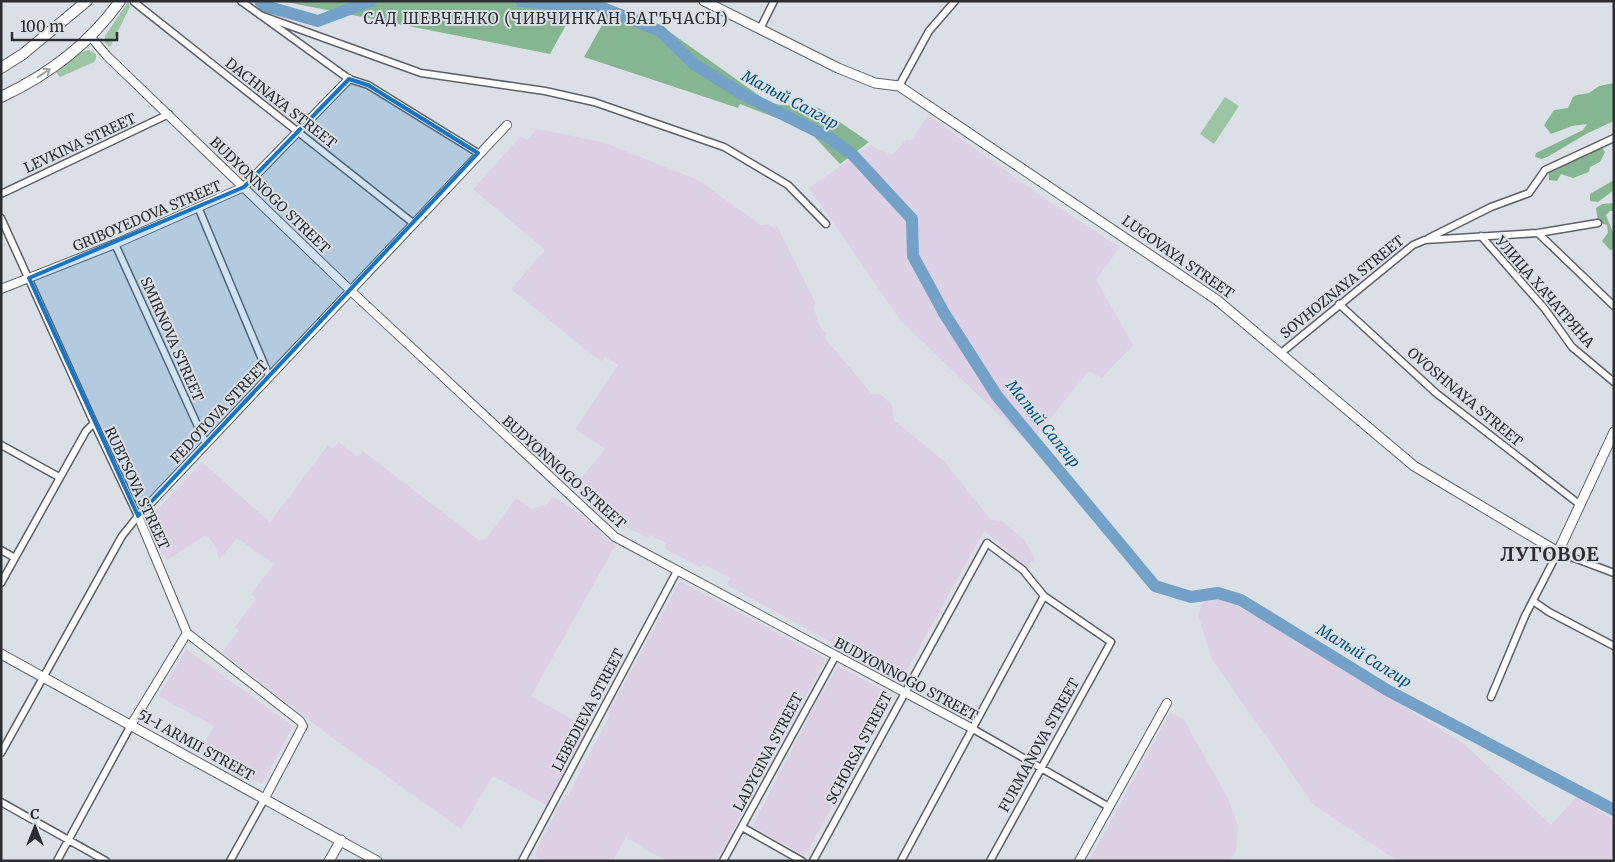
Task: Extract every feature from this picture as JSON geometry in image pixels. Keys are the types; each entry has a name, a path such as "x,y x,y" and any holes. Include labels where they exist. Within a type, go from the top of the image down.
{"main road":[{"path":"1,68 23,54 87,1"},
{"path":"1,97 55,66 90,36 120,1"},
{"name":"LUGOVAYA STREET","path":"704,1 838,68 875,83 899,86 1218,300 1414,466 1558,552"},
{"path":"1558,552 1578,504 1614,432"},
{"name":"51-I ARMII STREET","path":"1,654 377,861"},
{"path":"329,861 341,840"}],"street":[{"path":"241,1 350,78 368,85 478,153"},
{"path":"760,29 774,1"},
{"path":"899,86 929,30 955,1"},
{"name":"DACHNAYA STREET","path":"134,2 413,224"},
{"path":"260,15 421,73 545,92 594,102 724,147 788,185 826,224"},
{"name":"BUDYONNOGO STREET","path":"90,36 350,291 572,500 615,537 973,729 1109,807"},
{"name":"GRIBOYEDOVA STREET","path":"1,289 115,244 244,187 350,78"},
{"name":"LEVKINA STREET","path":"1,194 169,114"},
{"name":"FEDOTOVA STREET","path":"1,753 122,536 138,516 478,153 507,125"},
{"path":"1425,240 1490,206 1529,193 1545,170 1614,138"},
{"path":"198,207 270,376"},
{"name":"RUBTSOVA STREET","path":"1,218 138,516 187,633 300,721 303,726 302,733 264,798"},
{"name":"SOVHOZNAYA STREET","path":"1281,352 1413,245 1425,240 1538,234 1598,223"},
{"path":"1538,234 1614,306"},
{"name":"УЛИЦА ХАЧАТРЯНА","path":"1480,236 1545,309 1572,347 1614,382"},
{"name":"SMIRNOVA STREET","path":"115,244 206,444"},
{"name":"OVOSHNAYA STREET","path":"1339,304 1436,393 1578,504"},
{"path":"1,583 86,430 94,423"},
{"path":"1,445 59,477"},
{"name":"SCHORSA STREET","path":"813,861 987,543 1023,570 1044,596"},
{"path":"1,550 15,558"},
{"path":"1491,697 1533,601 1558,552"},
{"name":"LUGOVAYA STREET","path":"1558,552 1614,573"},
{"name":"LEBEDIEVA STREET","path":"522,861 677,571"},
{"path":"901,861 1044,596"},
{"name":"FURMANOVA STREET","path":"990,861 1111,642 1044,596"},
{"path":"1533,601 1549,612 1614,646"},
{"path":"57,861 131,725 187,633"},
{"name":"LADYGINA STREET","path":"723,861 836,655"},
{"path":"1079,861 1167,703"},
{"path":"230,861 264,798"},
{"path":"1,802 106,861"},
{"path":"742,826 802,861"}],"highlighted area":[{"path":"349,79 368,85 478,153 138,516 29,278 244,187"}],"shaded area":[{"path":"928,115 1048,201 1120,247 1096,280 1133,345 1102,378 1089,371 1029,444 901,321 809,188 870,145 892,155 906,140 911,140"},
{"path":"537,129 603,142 698,180 761,225 769,224 774,229 777,226 816,304 813,306 820,326 827,334 824,337 872,394 880,394 892,405 894,420 945,462 991,520 1002,521 1024,540 1035,559 1025,570 1000,543 984,531 903,677 896,678 727,585 730,578 703,564 701,568 664,548 666,543 650,535 648,538 626,527 624,530 575,485 605,449 575,429 618,365 605,357 602,361 596,358 511,289 545,250 473,189 521,136 527,140"},
{"path":"338,442 358,457 363,451 480,541 487,538 516,498 532,509 547,504 553,497 583,516 615,546 531,696 591,730 548,806 493,776 461,829 327,734 222,652 239,630 235,627 256,599 251,594 274,564 237,538 219,560 215,545 206,535 167,560 164,554 162,555 148,520 202,462 270,522 328,445 333,449"},
{"path":"680,581 826,659 716,861 666,861 627,838 631,828 613,861 542,861 534,856 542,838 565,795 569,794 610,715 608,713"},
{"path":"1218,595 1251,614 1255,613 1464,744 1551,825 1578,795 1614,821 1614,861 1397,861 1314,805 1211,658 1198,614 1203,602"},
{"path":"186,649 293,726 262,784 201,751 214,726 158,696"},
{"path":"838,666 893,695 805,856 753,827 753,825 814,707"},
{"path":"1170,712 1184,720 1228,798 1238,826 1236,851 1230,861 1089,861"}],"green space":[{"path":"281,1 597,1 647,18 660,25 771,104 819,108 869,142 840,164 808,130 740,104 738,108 584,57 606,18 592,8 576,7 550,54"},
{"path":"128,2 130,7 110,47 105,43 105,36"},
{"path":"89,50 96,54 94,62 60,77 56,72 78,53"},
{"path":"1614,83 1614,121 1586,134 1549,156 1542,159 1535,157 1536,153 1583,130 1587,124 1572,126 1551,134 1544,125 1554,110 1568,108 1573,97 1577,95 1589,93 1599,86"},
{"path":"1225,97 1239,106 1214,144 1200,134"},
{"path":"1602,148 1605,152 1600,162 1590,167 1589,172 1573,178 1561,174 1557,181 1549,180 1548,170 1569,157 1591,153"},
{"path":"1614,180 1614,190 1598,202 1590,201 1590,194"},
{"path":"1614,203 1614,211 1610,211 1606,215 1614,235 1614,249 1610,250 1602,241 1608,233 1607,225 1598,222 1596,208 1602,204"}],"waterway":[{"name":"Малый Салгир","path":"260,1 265,6 318,21 371,1"},
{"name":"Малый Салгир","path":"521,1 553,4 593,4 660,31 694,64 742,94 828,137 852,154 912,219 913,256 944,313 997,396 1155,586 1191,597 1218,593 1241,600 1387,690 1614,810"}],"district":[{"name":"САД ШЕВЧЕНКО (ЧИВЧИНКАН БАГЪЧАСЫ)","path":"546,19"},
{"name":"ЛУГОВОЕ","path":"1550,554"}]}
